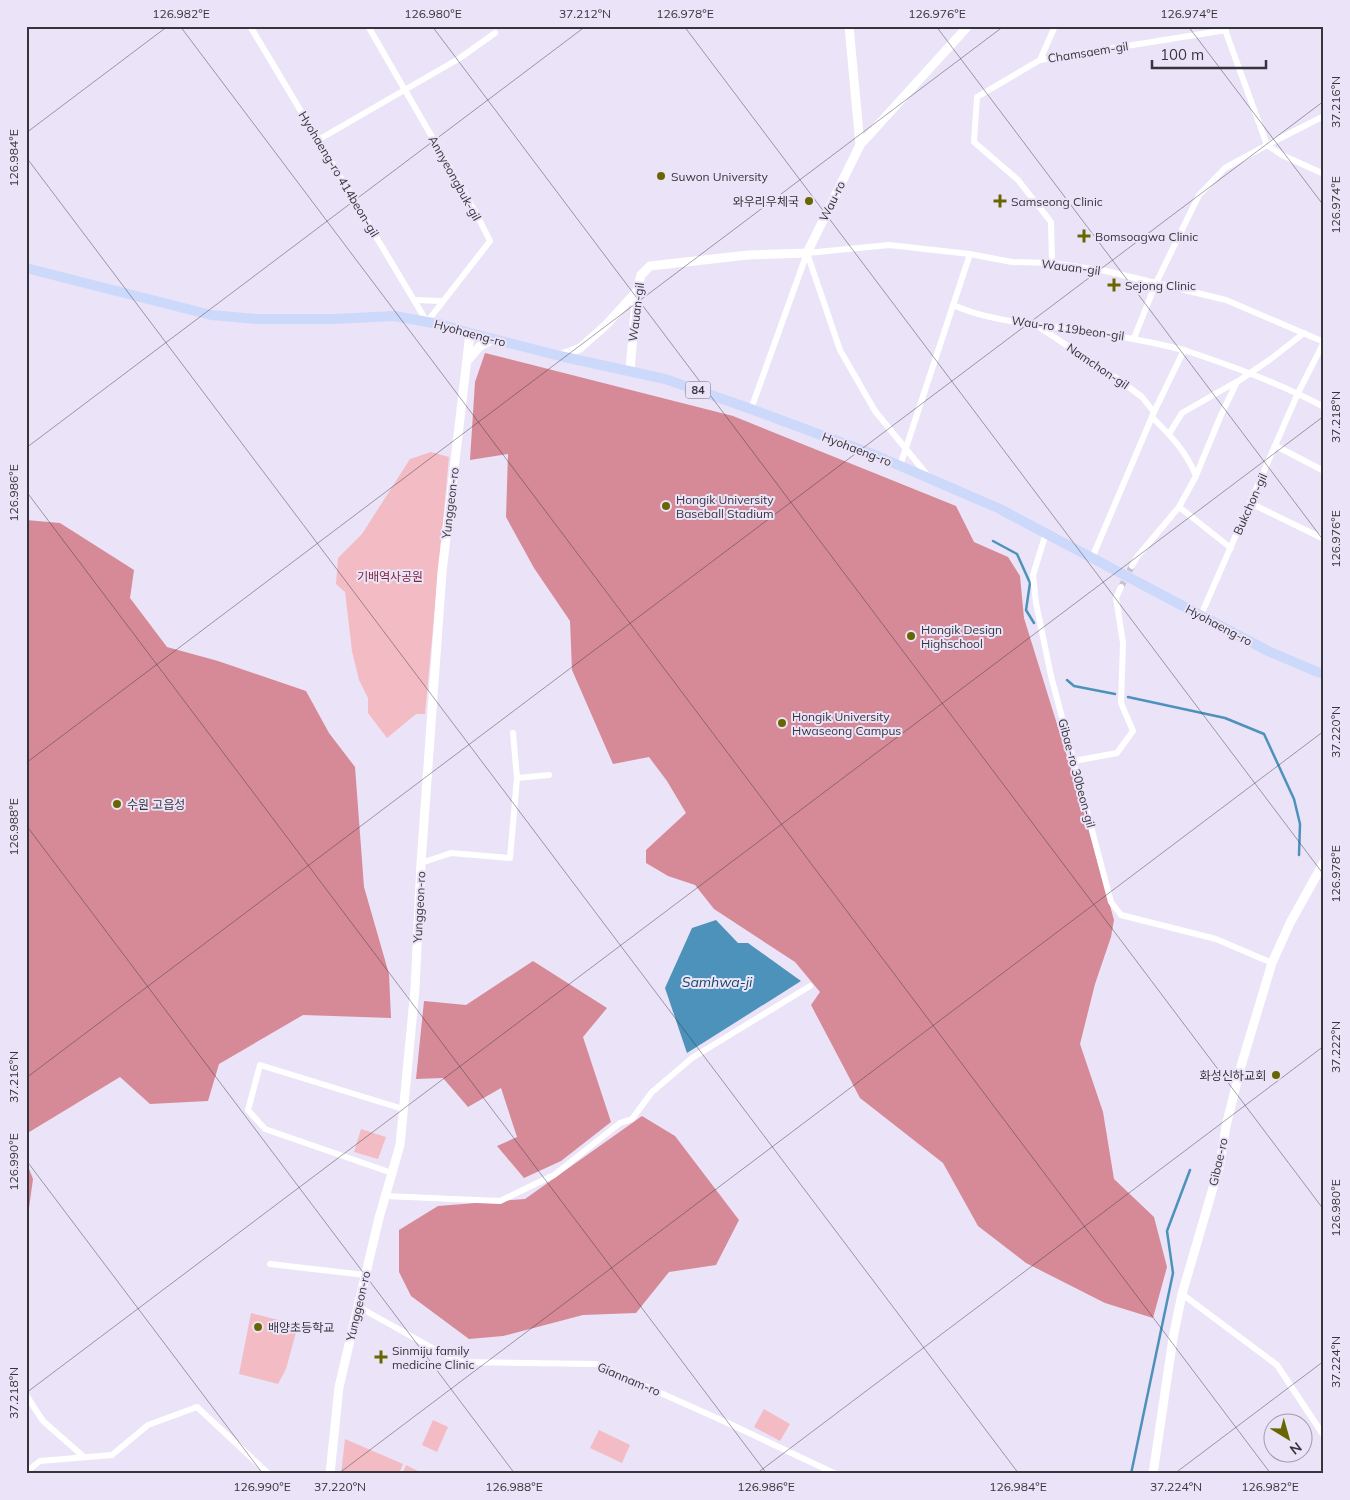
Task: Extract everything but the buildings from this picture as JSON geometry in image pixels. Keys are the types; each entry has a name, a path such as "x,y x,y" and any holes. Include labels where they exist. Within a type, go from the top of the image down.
{"main road":[{"name":"Hyohaeng-ro","path":"26,268 211,315 258,319 334,319 394,316 439,324 470,334 560,356 665,379 751,409 900,466 998,508 1268,651 1324,674"}],"street":[{"name":"Hyohaeng-ro 414beon-gil","path":"250,26 427,322"},
{"name":"Annyeongbuk-gil","path":"368,26 490,241 427,322"},
{"path":"849,26 860,145"},
{"name":"Wau-ro","path":"751,409 807,253 860,145 968,26"},
{"path":"1040,60 1055,26"},
{"path":"1225,28 1267,145 1282,155 1324,174"},
{"name":"Chamsaem-gil","path":"1052,263 1051,222 1018,180 974,142 977,98 1040,60 1225,28"},
{"path":"318,140 460,58 495,33"},
{"path":"1134,338 1156,283 1199,195 1225,168 1324,116"},
{"name":"Wauan-gil","path":"630,370 637,290 641,275 650,266 748,255 807,253 889,245 970,254 1012,262 1052,263 1106,271 1226,300 1324,342"},
{"path":"807,253 840,350 875,410 930,479"},
{"path":"953,305 970,254"},
{"path":"560,356 580,348 606,325 637,290"},
{"path":"414,300 442,301"},
{"name":"Hyohaeng-ro","path":"900,466 953,305"},
{"name":"Wau-ro 119beon-gil","path":"953,305 991,317 1134,338 1184,350 1250,373 1298,393 1324,407"},
{"name":"Namchon-gil","path":"1037,325 1142,397 1189,460 1196,476"},
{"path":"1169,434 1182,413 1237,382 1304,333"},
{"name":"Yunggeon-ro","path":"330,1474 339,1387 365,1274 400,1146 416,989 421,864 442,572 470,334"},
{"path":"467,362 480,346 493,339"},
{"name":"Bukchon-gil","path":"1201,615 1298,393 1324,342"},
{"path":"1092,558 1153,414 1184,350"},
{"path":"1132,566 1137,557 1179,507 1196,476 1237,382"},
{"path":"1276,446 1324,471"},
{"path":"1250,504 1324,539"},
{"path":"1179,507 1231,548"},
{"name":"Gibae-ro 30beon-gil","path":"1046,533 1033,575 1036,603 1051,676 1111,902 1121,915 1216,939 1272,963"},
{"path":"1074,762 1117,753 1133,732 1121,704 1123,643 1116,598 1121,587"},
{"path":"421,864 451,853 510,858 517,778 513,733"},
{"path":"517,778 549,775"},
{"name":"Gibae-ro","path":"1153,1474 1173,1338 1182,1294 1220,1164 1226,1126 1241,1066 1272,963 1290,923 1324,862"},
{"path":"385,1196 500,1201 554,1175 620,1123 632,1119 652,1092 692,1058 810,986"},
{"path":"392,1173 265,1129 248,1110 260,1065 403,1109"},
{"path":"270,1264 365,1274"},
{"path":"1182,1294 1277,1365 1324,1436"},
{"name":"Giannam-ro","path":"357,1306 436,1350 462,1362 596,1364 836,1474"},
{"path":"26,1395 43,1421 84,1457"},
{"path":"26,1472 40,1461 112,1455 148,1425 197,1407 269,1474"}],"green space":[{"name":"기배역사공원","path":"431,452 449,457 425,714 416,714 387,738 368,713 368,698 359,680 352,651 345,592 336,584 338,558 362,534 410,459"},
{"path":"361,1129 386,1137 378,1159 354,1152"},
{"path":"251,1313 298,1325 286,1369 278,1384 239,1374"},
{"path":"764,1409 790,1424 780,1441 754,1427"},
{"path":"433,1420 448,1427 437,1452 422,1445"},
{"path":"599,1430 630,1445 622,1463 590,1448"},
{"path":"345,1439 403,1464 399,1474 341,1474"},
{"path":"406,1465 424,1474 402,1474"}],"shaded area":[{"path":"485,353 733,416 956,506 974,542 1008,557 1020,576 1024,618 1079,795 1114,920 1111,937 1095,984 1080,1044 1103,1112 1114,1179 1154,1217 1167,1267 1153,1318 1105,1303 1026,1263 978,1226 943,1163 860,1098 811,1005 820,992 795,962 714,909 695,885 668,876 646,863 646,850 686,813 667,781 649,757 613,764 572,670 570,621 534,568 506,517 508,454 470,460 475,382"},
{"path":"26,520 60,523 134,570 130,598 167,647 218,661 306,691 329,733 355,767 364,887 389,974 391,1018 303,1015 219,1064 208,1101 150,1104 120,1077 26,1134"},
{"path":"533,961 607,1008 583,1037 611,1122 561,1161 524,1178 497,1146 517,1137 501,1088 468,1107 443,1078 416,1079 424,1001 466,1005"},
{"path":"642,1116 675,1136 739,1220 716,1265 669,1272 636,1313 583,1315 503,1336 469,1339 411,1296 399,1272 399,1230 438,1206 525,1199"},
{"path":"26,1161 33,1179 26,1230"}],"water":[{"name":"Samhwa-ji","path":"716,920 738,943 748,943 801,981 687,1053 665,988 692,928"}],"waterway":[{"path":"993,541 1017,554 1030,583 1026,610 1034,623"},
{"path":"1067,680 1074,686 1115,694"},
{"path":"1128,697 1225,718 1264,734 1294,799 1300,824 1299,855"},
{"path":"1131,1474 1173,1273 1167,1231 1190,1170"}],"tunnel":[{"path":"1121,587 1132,566"}],"place":[{"name":"Suwon University","path":"661,176"},
{"name":"와우리우체국","path":"809,201"},
{"name":"Samseong Clinic","path":"1000,201"},
{"name":"Bomsoagwa Clinic","path":"1084,236"},
{"name":"Sejong Clinic","path":"1114,285"},
{"name":"Hongik University Baseball Stadium","path":"666,506"},
{"name":"Hongik Design Highschool","path":"911,636"},
{"name":"Hongik University Hwaseong Campus","path":"782,723"},
{"name":"수원 고읍성","path":"117,804"},
{"name":"화성신하교회","path":"1276,1075"},
{"name":"배양초등학교","path":"258,1327"},
{"name":"Sinmiju family medicine Clinic","path":"381,1357"}]}
